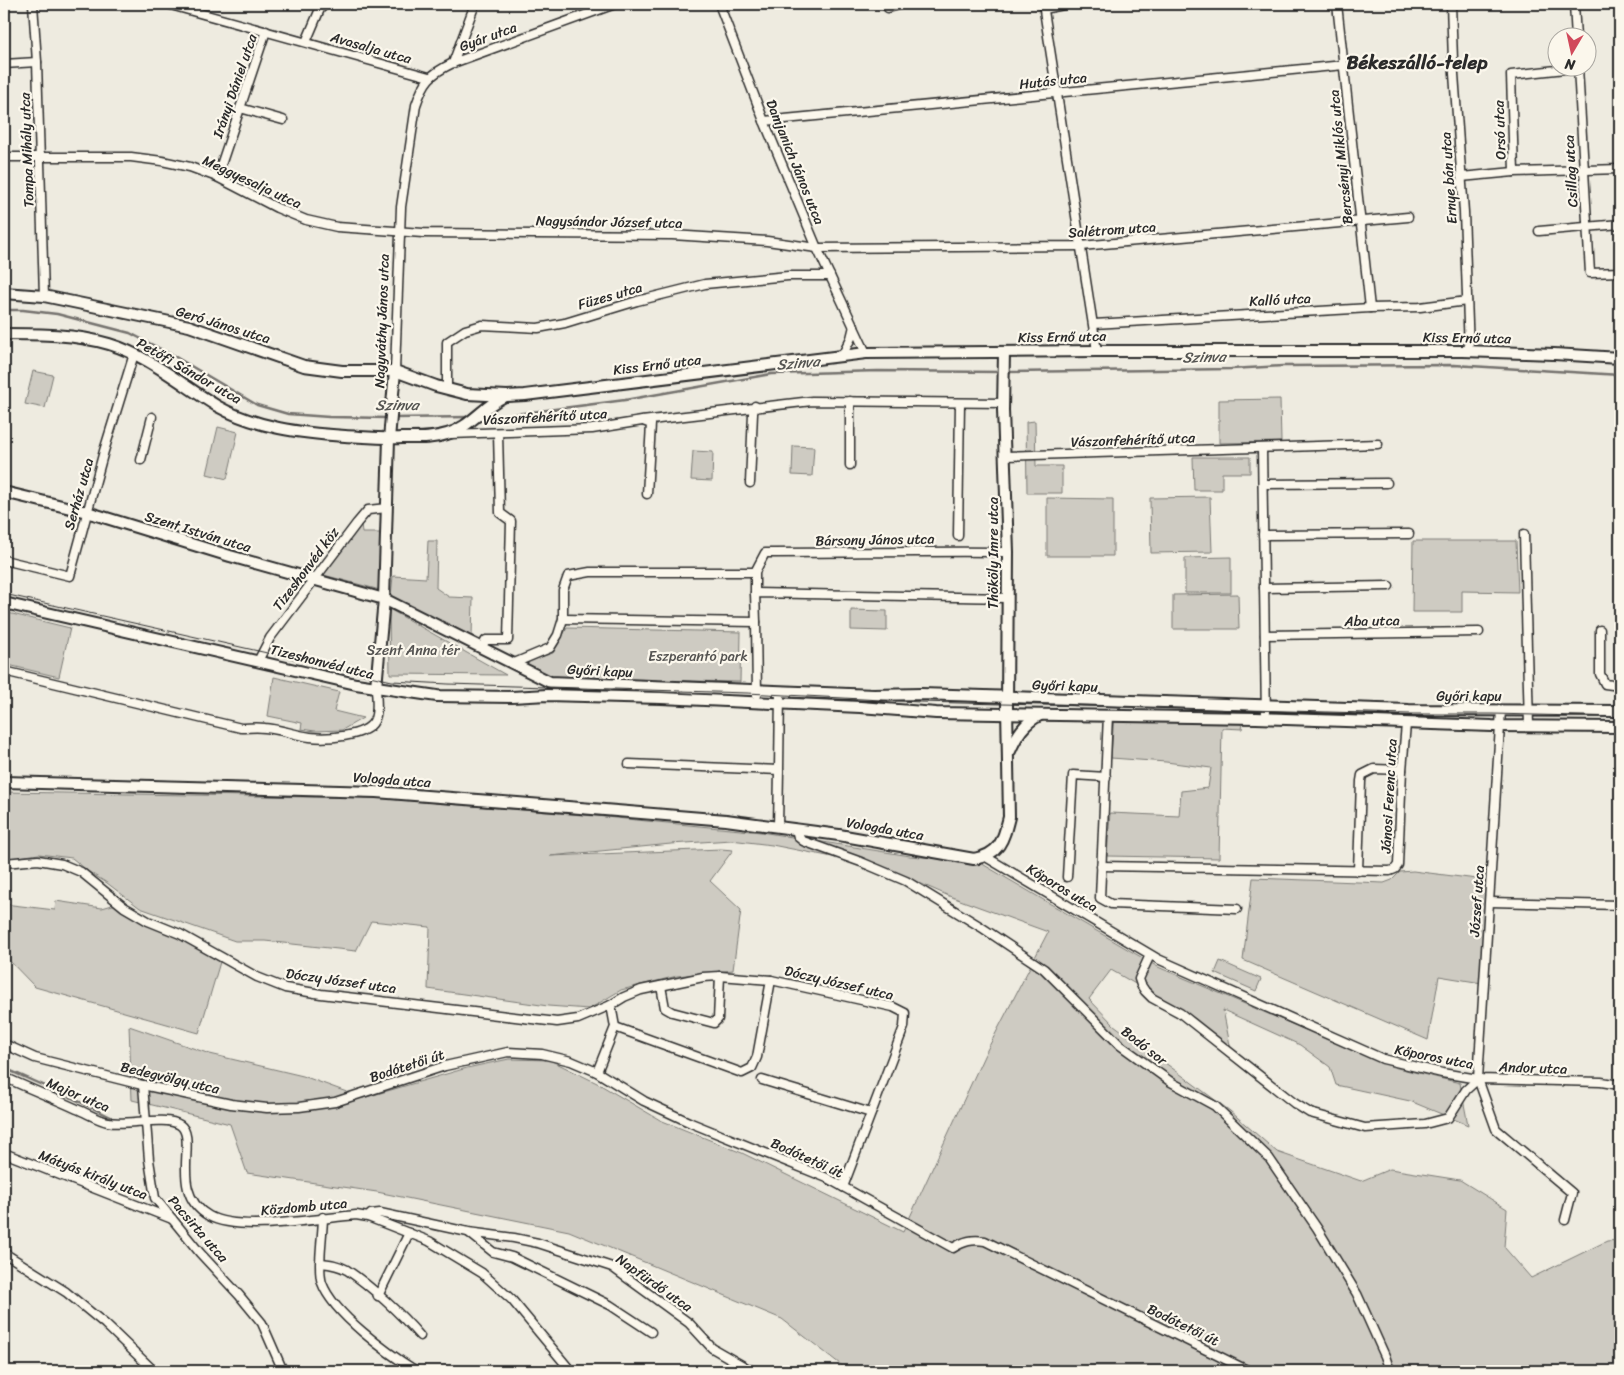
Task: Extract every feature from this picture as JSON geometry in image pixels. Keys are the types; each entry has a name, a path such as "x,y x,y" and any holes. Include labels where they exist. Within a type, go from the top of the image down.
{"street":[{"name":"Tompa Mihály utca","path":"33,4 37,62 44,296"},
{"name":"Avasalja utca","path":"167,4 429,77"},
{"path":"429,77 453,63 475,4"},
{"name":"Gyár utca","path":"453,63 615,4"},
{"name":"Damjanich János utca","path":"719,4 764,121 817,248 866,353"},
{"path":"888,8 902,4"},
{"path":"1068,4 1044,6 1097,351"},
{"name":"Bercsényi Miklós utca","path":"1337,4 1370,308"},
{"name":"Ernye bán utca","path":"1451,4 1453,60 1462,177 1469,351"},
{"path":"1574,4 1575,28"},
{"name":"Avasalja utca","path":"306,42 321,5"},
{"name":"Irányi Dániel utca","path":"217,177 266,31"},
{"path":"4,64 37,62"},
{"name":"Hutás utca","path":"764,121 1344,65"},
{"name":"Orsó utca","path":"1546,71 1511,75 1514,172 1620,168"},
{"name":"Nagyváthy János utca","path":"376,687 384,599 401,207 416,105 421,89 429,77"},
{"name":"Csillag utca","path":"1577,78 1590,273 1620,272"},
{"path":"240,108 283,120"},
{"name":"Meggyesalja utca","path":"4,157 131,157 190,167 217,177 277,208 306,220 337,228 400,232"},
{"path":"1462,177 1514,172"},
{"name":"Salétrom utca","path":"817,248 1081,246 1408,217"},
{"path":"1538,231 1620,224"},
{"name":"Nagysándor József utca","path":"400,232 458,235 510,233 672,235 768,241 817,248"},
{"name":"Füzes utca","path":"447,389 447,342 465,330 482,325 538,328 566,323 637,301 705,284 788,276 830,276"},
{"path":"4,294 44,296"},
{"name":"Geró János utca","path":"44,296 189,326 304,366 342,370 395,371"},
{"name":"Kalló utca","path":"1094,324 1370,308 1420,307 1467,301"},
{"path":"842,356 851,338 854,326"},
{"name":"Petőfi Sándor utca","path":"4,334 40,334 83,338 109,344 134,354 219,407 279,429 310,434 390,434 436,437 449,434"},
{"name":"Kiss Ernő utca","path":"395,371 466,394 507,396 866,353 1469,351 1620,358"},
{"name":"Thököly Imre utca","path":"986,857 995,851 1000,844 1009,817 1007,714 1008,552 1004,352"},
{"name":"Serház utca","path":"4,560 70,576 134,354"},
{"name":"Kiss Ernő utca","path":"449,434 460,428 492,403 507,396"},
{"name":"Vászonfehérítő utca","path":"449,434 592,429 755,406 812,401 1004,403"},
{"path":"850,401 850,465"},
{"path":"958,536 960,403"},
{"path":"750,483 752,413 755,406"},
{"path":"141,460 152,418"},
{"path":"642,421 651,424 647,494"},
{"path":"481,648 486,640 508,640 511,521 500,513 498,433"},
{"path":"1266,719 1262,448 1378,444"},
{"name":"Vászonfehérítő utca","path":"1005,456 1262,448"},
{"path":"1263,484 1387,483"},
{"name":"Szent István utca","path":"4,492 87,512 230,556 384,599"},
{"name":"Tizeshonvéd köz","path":"258,661 270,638 357,523 368,510 387,508"},
{"path":"1263,535 1410,534"},
{"path":"1524,534 1529,726"},
{"name":"Bársony János utca","path":"755,572 765,553 1008,552"},
{"path":"384,599 512,664 550,648 558,635 563,618 564,590 568,576 590,572 755,572 757,702"},
{"path":"1264,588 1389,586"},
{"path":"755,593 1007,598"},
{"name":"Tizeshonvéd utca","path":"4,603 376,687 375,719 363,731 331,737 312,738 265,728 242,728 4,671"},
{"path":"563,618 756,622"},
{"path":"1600,630 1600,674 1605,684 1620,686"},
{"name":"Aba utca","path":"1265,635 1479,632"},
{"name":"Győri kapu","path":"512,664 550,682 780,692 1007,697 1266,707 1620,711"},
{"name":"Győri kapu","path":"376,687 437,696 566,696 757,702 925,713 1108,715 1406,724 1620,727"},
{"path":"778,827 780,692"},
{"name":"József utca","path":"1478,1079 1501,710"},
{"name":"Thököly Imre utca","path":"1009,753 1017,735 1026,723 1040,714"},
{"name":"Kőporos utca","path":"1108,715 1100,898 1111,904 1237,909"},
{"name":"Jánosi Ferenc utca","path":"1358,871 1390,871 1395,869 1398,859 1406,724"},
{"path":"629,764 779,770"},
{"path":"1101,866 1358,871 1362,775 1374,769 1402,770"},
{"name":"Kőporos utca","path":"1067,877 1074,775 1106,777"},
{"name":"Vologda utca","path":"4,782 376,792 706,818 885,842 974,859 986,857"},
{"name":"Bodó sor","path":"796,829 798,837 803,841 906,881 1044,968 1120,1045 1171,1082 1215,1106 1269,1158 1317,1228 1357,1294 1390,1371"},
{"name":"Kőporos utca","path":"986,857 1150,955 1383,1059 1442,1073 1478,1079"},
{"name":"Dóczy József utca","path":"6,863 38,860 62,864 81,872 107,895 148,922 180,934 249,973 286,988 321,994 557,1022 578,1019 611,1006 624,997 641,990 703,977 720,976 771,980 892,1007 905,1013 904,1027 843,1187"},
{"path":"1490,902 1620,906"},
{"name":"Kőporos utca","path":"1150,955 1139,979 1145,991 1152,998 1180,1013 1294,1103 1310,1113 1365,1128 1426,1124 1448,1118 1466,1090 1478,1079"},
{"path":"661,986 665,1008 672,1012 714,1022 718,1019 720,976"},
{"path":"615,1027 742,1073 752,1068 757,1057 771,980"},
{"path":"597,1072 615,1027 611,1006"},
{"name":"Bedegvölgy utca","path":"4,1044 35,1058 143,1085 231,1104 268,1108 299,1107 336,1102"},
{"name":"Bodótetői út","path":"336,1102 446,1066 508,1052 542,1054 571,1061 597,1072 644,1101 691,1123 827,1178 954,1248 965,1241 984,1241 1249,1371"},
{"name":"Major utca","path":"4,1077 108,1122 128,1123 146,1121"},
{"name":"Andor utca","path":"1565,1220 1572,1193 1496,1129 1478,1079 1601,1082 1620,1086"},
{"path":"762,1080 871,1113"},
{"name":"Pacsirta utca","path":"143,1085 149,1160 155,1198 262,1323 283,1371"},
{"name":"Közdomb utca","path":"146,1121 179,1124 183,1128 187,1138 185,1177 190,1196 198,1209 210,1217 225,1222 243,1224 281,1223 356,1215 368,1217 409,1233 448,1252 482,1273 512,1300 571,1371"},
{"name":"Mátyás király utca","path":"4,1153 172,1219"},
{"name":"Napfürdő utca","path":"368,1217 372,1214 380,1213 468,1232 514,1238 538,1243 612,1267 689,1323 712,1348 752,1371"},
{"path":"324,1217 321,1262 322,1282 332,1301 374,1342 416,1371"},
{"name":"Napfürdő utca","path":"468,1232 493,1252 512,1257 610,1305 651,1332"},
{"path":"378,1296 409,1233"},
{"path":"4,1253 66,1292 105,1324 154,1371"},
{"path":"321,1262 334,1264 347,1270 408,1322 420,1336"}],"green space":[{"path":"33,371 53,375 45,408 25,404"},
{"path":"1280,399 1281,442 1219,443 1219,400"},
{"path":"1035,421 1036,466 1062,466 1062,493 1027,493 1026,422"},
{"path":"218,427 238,432 227,479 207,474"},
{"path":"793,446 814,447 812,476 792,475"},
{"path":"693,451 713,452 712,481 691,480"},
{"path":"1193,457 1250,457 1250,473 1222,473 1222,490 1194,490"},
{"path":"1210,497 1212,552 1151,553 1150,498"},
{"path":"1047,498 1113,499 1113,556 1047,556"},
{"path":"361,523 362,533 381,533 380,590 320,574"},
{"path":"428,541 437,541 436,588 449,597 473,598 472,637 391,597 393,576 426,578"},
{"path":"1413,541 1516,541 1518,592 1462,591 1462,612 1412,612"},
{"path":"1231,557 1231,593 1185,593 1185,558"},
{"path":"1238,594 1239,629 1173,629 1173,595"},
{"name":"Szent Anna tér","path":"389,609 506,675 390,674"},
{"path":"851,610 887,611 887,631 851,630"},
{"path":"4,612 70,628 59,677 4,664"},
{"name":"Eszperantó park","path":"567,628 741,632 740,682 548,678 522,663 553,653"},
{"path":"274,677 339,692 334,711 363,718 342,730 315,731 301,729 302,723 268,716"},
{"path":"1114,715 1243,723 1242,729 1222,728 1219,858 1107,856 1110,813 1179,816 1181,791 1208,788 1211,768 1111,758"},
{"path":"4,792 376,798 761,832 910,856 979,862 1158,967 1393,1067 1460,1083 1468,1125 1410,1101 1336,1085 1330,1067 1300,1045 1223,1010 1231,1050 1167,1002 1111,970 1089,999 1114,1025 1230,1111 1277,1152 1361,1181 1390,1169 1460,1180 1507,1209 1504,1247 1531,1278 1607,1241 1620,1240 1620,1371 849,1371 782,1319 569,1231 377,1192 247,1173 230,1124 132,1100 129,1026 210,1054 303,1076 363,1098 467,1068 509,1059 550,1060 597,1083 660,1120 742,1153 903,1232 984,1056 1048,932 949,896 883,867 772,845 731,840 550,856 733,850 710,881 741,910 733,970 677,976 621,990 589,1009 548,1006 428,989 430,927 371,921 356,951 265,941 235,941 140,908 72,858 39,854 4,859"},
{"path":"1413,871 1493,881 1488,984 1439,976 1428,1040 1243,960 1253,878 1384,883 1392,880 1400,872"},
{"path":"56,901 102,908 116,904 179,937 220,962 199,1033 35,987 4,955 4,904 55,910"},
{"path":"1220,961 1261,979 1256,991 1215,973"}],"waterway":[{"name":"Szinva","path":"4,310 57,314 130,333 174,356 257,405 288,414 388,418"},
{"name":"Szinva","path":"1007,372 1231,369 1283,366 1454,365 1620,375"},
{"name":"Szinva","path":"483,416 501,416 625,400 771,374 878,371 1002,372"},
{"name":"Szinva","path":"393,418 470,417"},
{"path":"4,1068 117,1120"}],"tram line":[{"path":"4,594 392,681 747,693 920,702 1409,714 1620,717"}],"district":[{"name":"Békeszálló-telep","path":"1417,62"}]}
